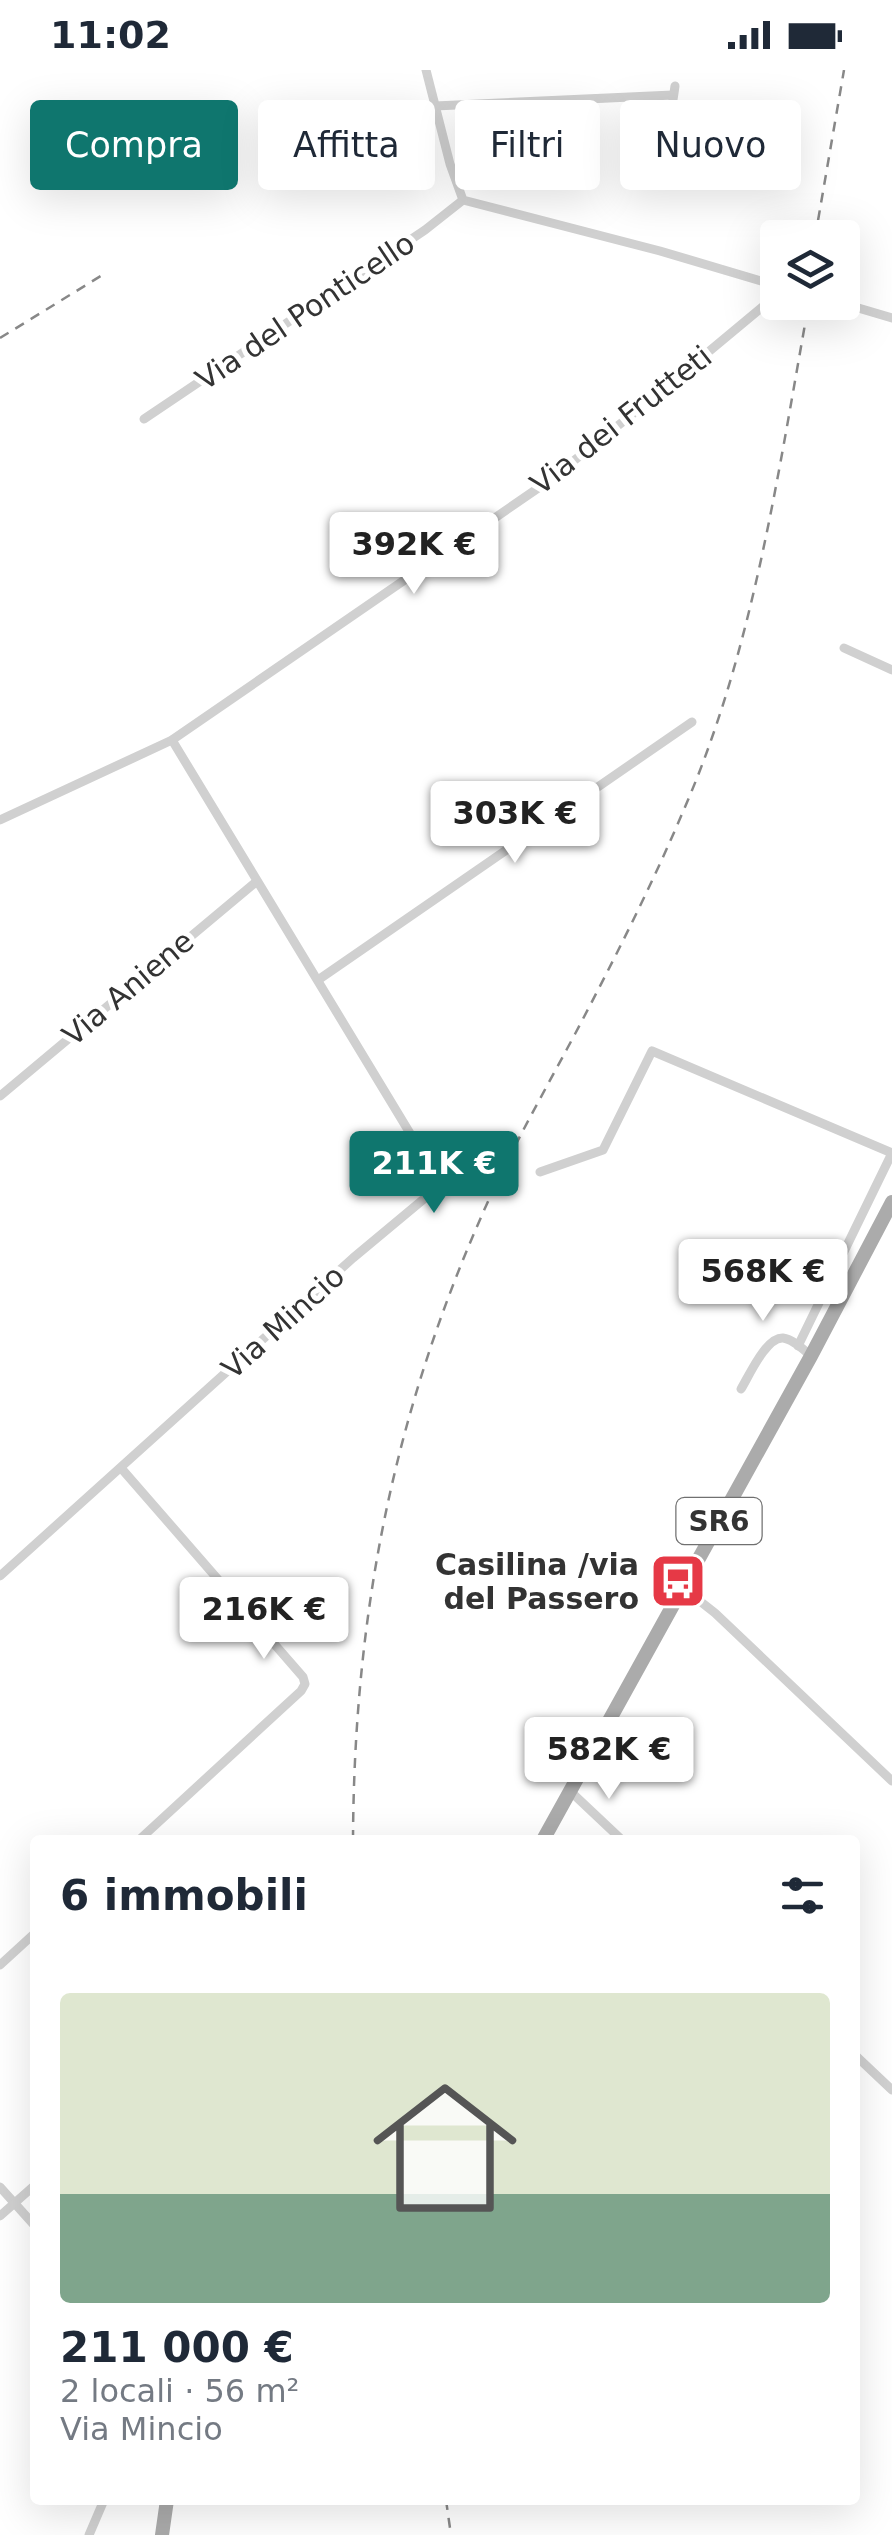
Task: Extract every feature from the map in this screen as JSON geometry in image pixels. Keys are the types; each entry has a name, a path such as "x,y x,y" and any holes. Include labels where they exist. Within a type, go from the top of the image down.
{"main road":[{"name":"SR6","path":"546,1835 892,1202"},
{"path":"162,2535 166,2505"}],"street":[{"path":"426,70 434,100"},
{"path":"673,100 674,90 435,106 462,200 760,281"},
{"name":"Via del Ponticello","path":"144,419 425,230 462,200"},
{"name":"Via dei Frutteti","path":"0,820 172,740 547,482 760,309"},
{"path":"860,309 892,318"},
{"path":"844,648 892,670"},
{"path":"318,980 692,722"},
{"name":"Via Mincio","path":"0,1576 431,1190 428,1163 172,740"},
{"name":"Via Aniene","path":"0,1096 256,882"},
{"path":"540,1172 603,1150 652,1051 892,1153 798,1346"},
{"path":"741,1389 772,1342 782,1338 811,1356"},
{"path":"122,1468 305,1684 302,1691 144,1835"},
{"path":"682,1588 714,1613 892,1781"},
{"path":"570,1792 617,1835"},
{"path":"0,1965 30,1938"},
{"path":"860,2061 892,2090"},
{"path":"0,2187 30,2220"},
{"path":"0,2216 30,2189"},
{"path":"89,2535 102,2505"}],"railway":[{"path":"818,220 844,70"},
{"path":"0,338 104,274"},
{"path":"353,1835 361,1677 371,1598 384,1521 424,1368 492,1192 632,922 709,746 761,559 806,320"},
{"path":"447,2505 451,2535"}],"place":[{"name":"Casilina /via del Passero","path":"678,1581"}]}
